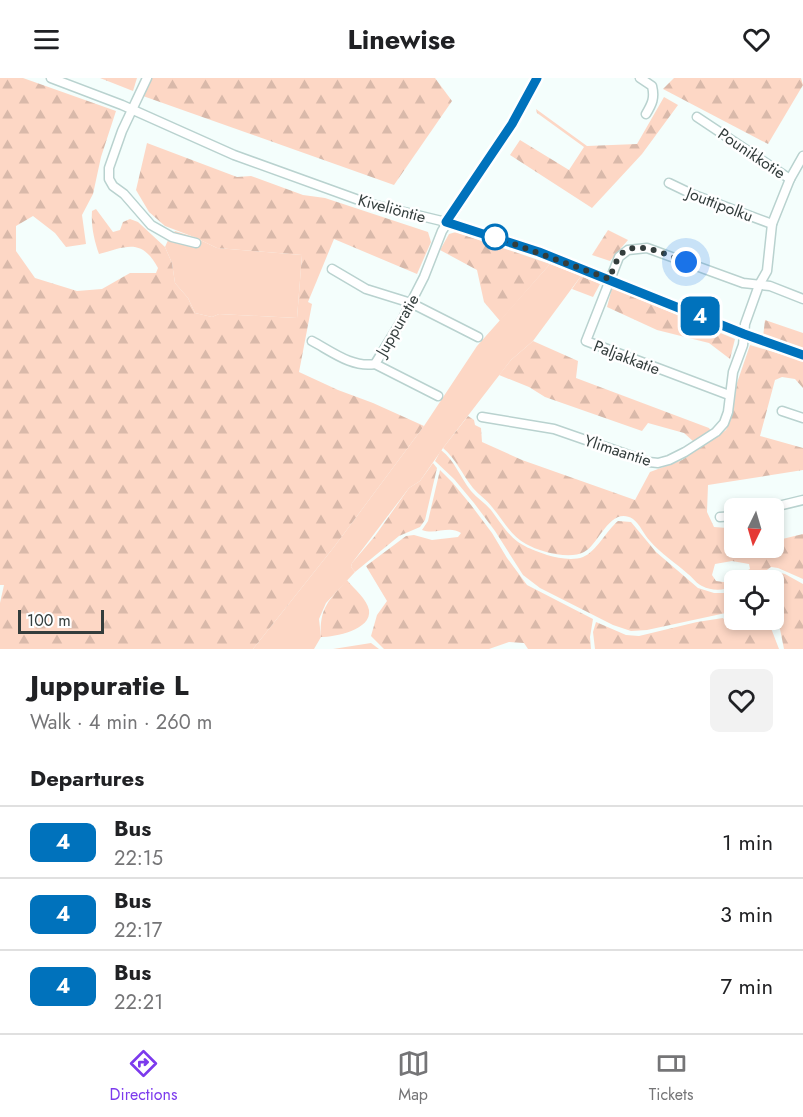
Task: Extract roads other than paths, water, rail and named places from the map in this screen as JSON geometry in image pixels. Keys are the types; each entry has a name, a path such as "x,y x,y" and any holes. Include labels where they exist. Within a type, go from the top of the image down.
{"street":[{"name":"Kiveliöntie","path":"51,78 132,110 234,155 367,203 446,222 519,245 803,355"},
{"path":"147,78 109,168 110,179 113,186 124,194 151,225 172,237 196,243"},
{"name":"Juppuratie","path":"312,341 355,363 366,366 375,364 411,303 446,222 512,124 537,78"},
{"path":"640,78 652,86 654,95 653,103 646,114"},
{"name":"Pounikkotie","path":"697,117 790,179 772,224 770,258 744,334"},
{"path":"790,179 803,156"},
{"name":"Jouttipolku","path":"669,183 694,195 772,224"},
{"path":"609,279 619,256 628,250 647,249 743,284 770,286 803,299"},
{"path":"332,269 366,289 411,303 478,338"},
{"name":"Paljakkatie","path":"609,279 586,341 729,394"},
{"name":"Ylimaantie","path":"482,417 554,429 649,462 658,463 685,452 716,432 724,423 728,412 733,372 743,345 744,334"},
{"path":"375,364 438,396"},
{"path":"782,411 803,418"},
{"path":"784,505 803,500"},
{"path":"720,518 724,517"}]}
